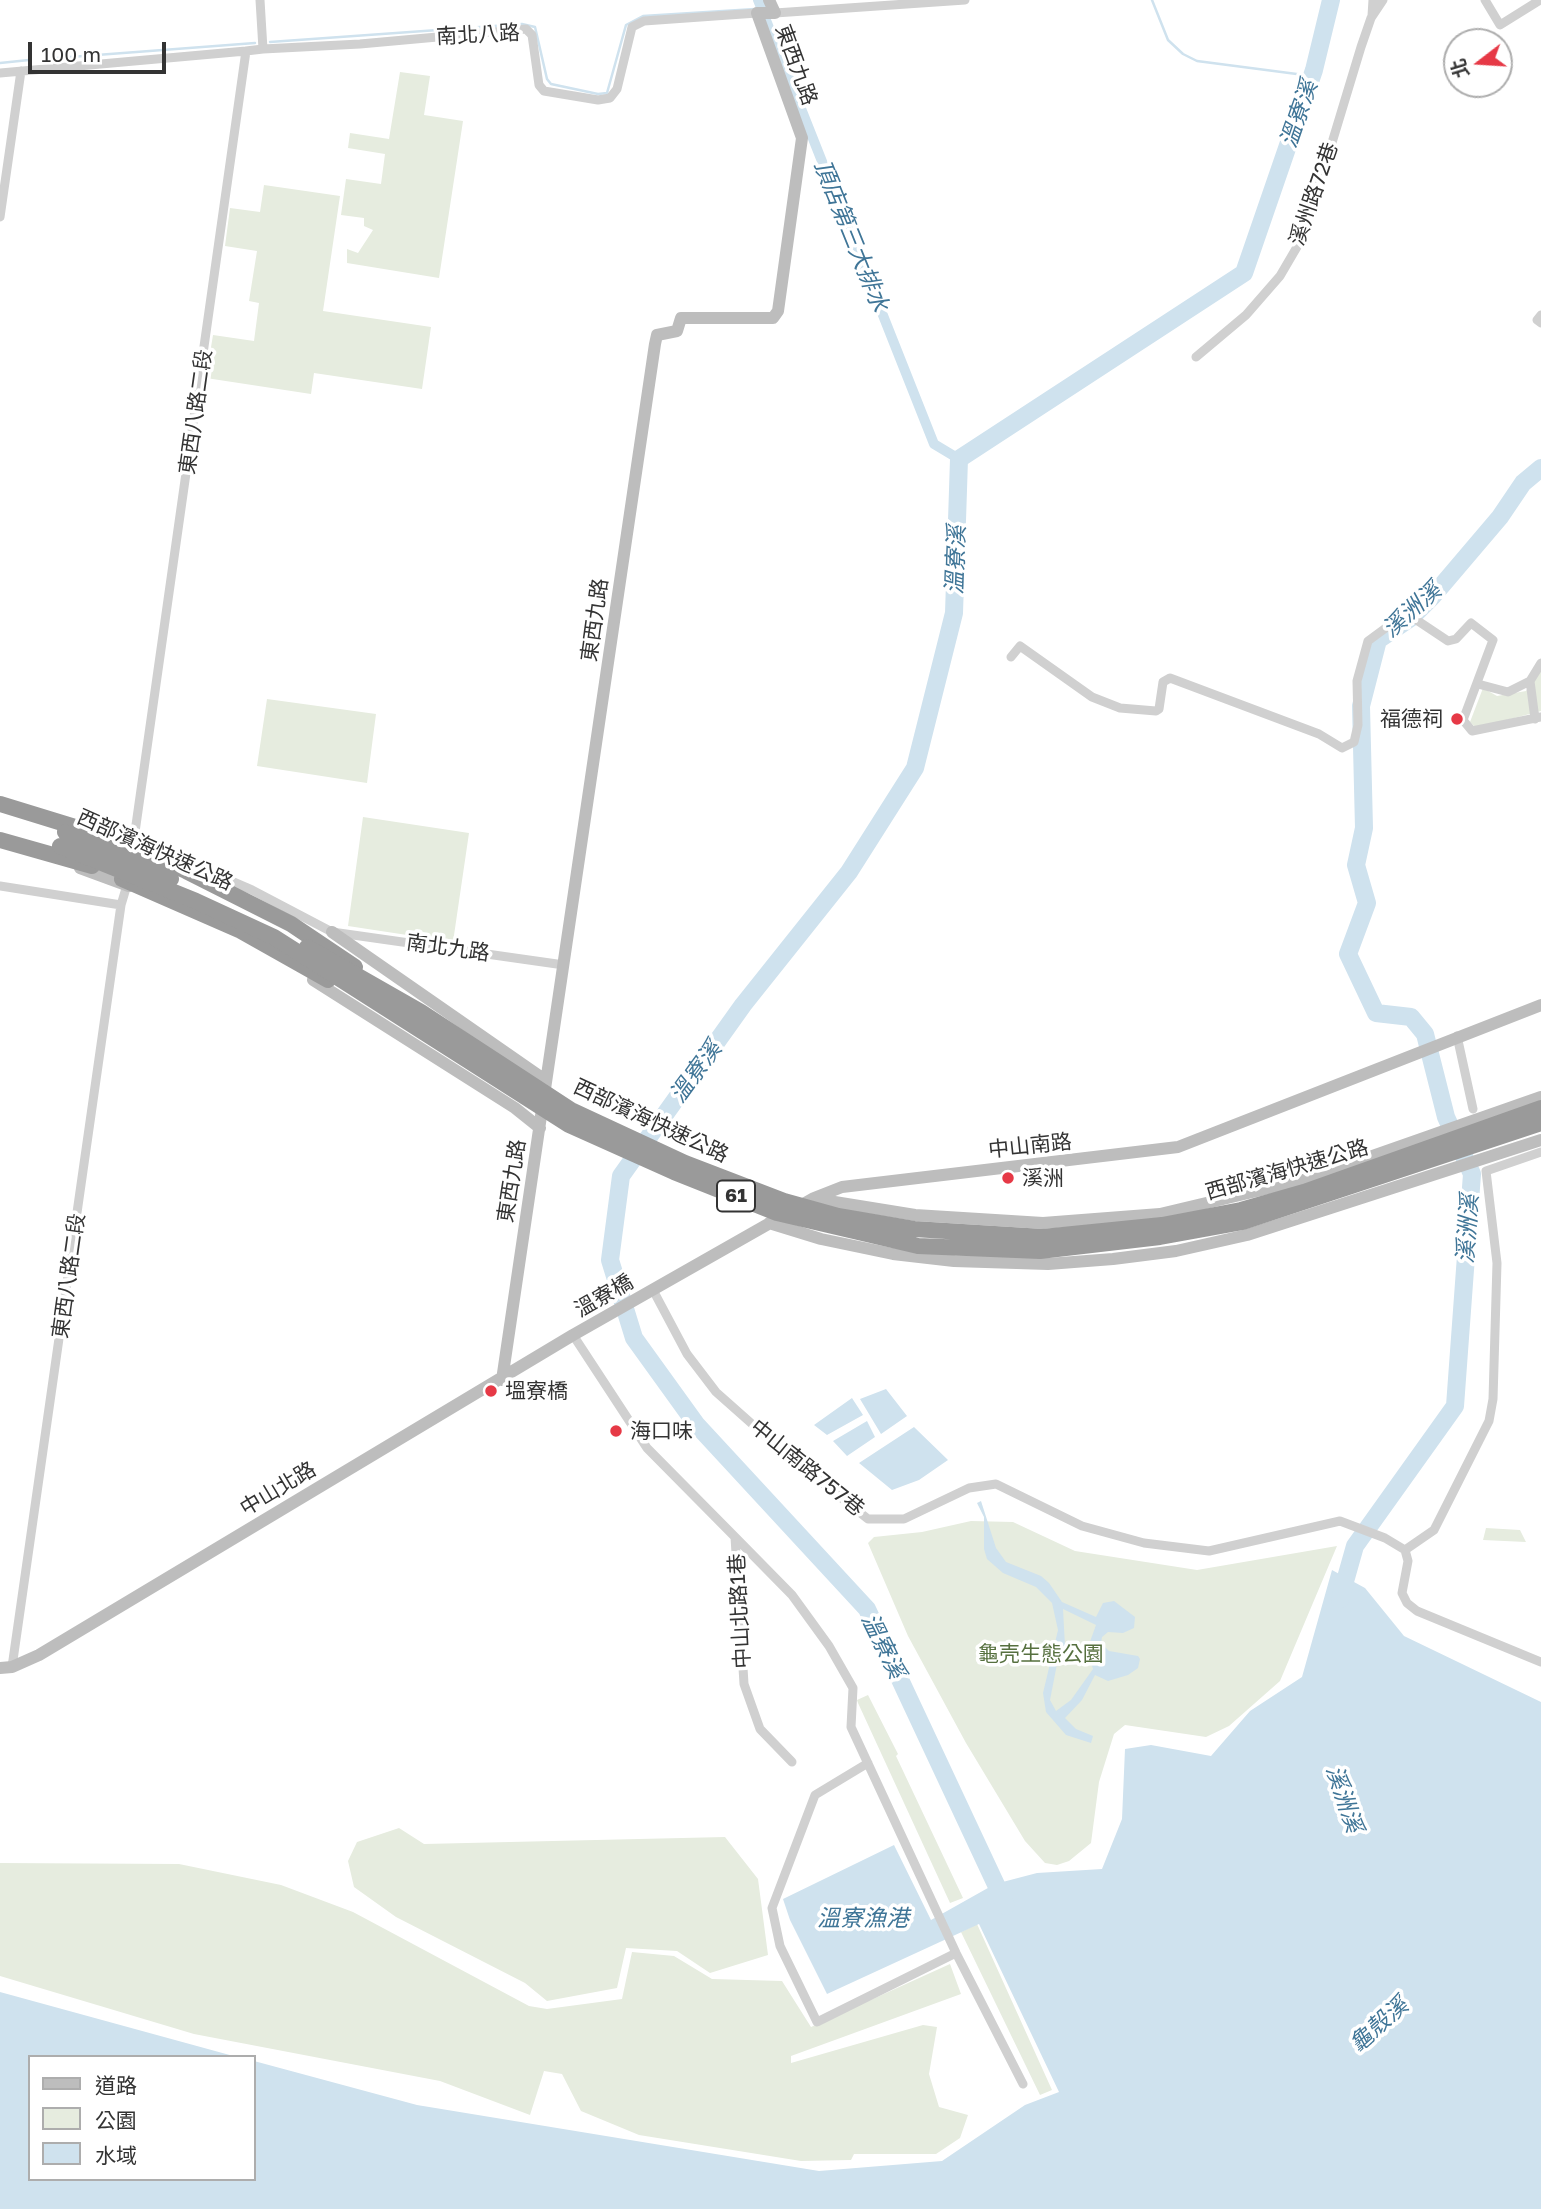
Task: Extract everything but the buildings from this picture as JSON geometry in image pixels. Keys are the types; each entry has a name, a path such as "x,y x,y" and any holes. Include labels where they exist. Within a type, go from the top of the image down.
{"highway":[{"path":"0,804 114,839 186,871 291,923 421,1012"},
{"name":"西部濱海快速公路","path":"0,816 258,918 421,1012 571,1110 685,1163 784,1201 838,1216 914,1229 1043,1237 1188,1220 1304,1192 1541,1108"},
{"name":"西部濱海快速公路","path":"0,831 62,839 274,937 569,1125 674,1172 777,1213 918,1246 1040,1251 1160,1237 1243,1222 1541,1123"},
{"path":"0,841 86,863 241,930 405,1020"}],"street":[{"path":"0,73 263,49 260,0"},
{"name":"東西九路","path":"502,1380 657,335 677,331 681,318 773,318 778,311 802,138 757,13 775,13 769,0"},
{"path":"775,13 965,0"},
{"path":"1371,18 1373,0"},
{"name":"溪州路72巷","path":"1196,357 1246,315 1280,276 1304,235 1371,18 1383,0"},
{"path":"1485,0 1500,25 1540,0"},
{"name":"南北八路","path":"263,49 360,44 526,29 532,35 539,85 544,91 598,100 610,98 617,89 632,27 644,21 757,13"},
{"name":"東西八路二段","path":"134,839 246,51"},
{"path":"0,217 21,71"},
{"path":"1541,315 1537,320 1541,323"},
{"path":"1011,657 1020,646 1092,697 1120,708 1156,711 1159,709 1163,682 1170,678 1319,734 1342,748 1354,742 1357,725 1357,681 1368,641 1406,613 1448,641 1456,639 1471,623 1493,640 1463,720 1472,731 1538,718 1530,681"},
{"path":"1478,684 1508,692 1530,681 1541,663"},
{"path":"0,804 134,839"},
{"name":"南北九路","path":"134,839 240,885 332,932 564,965"},
{"path":"0,841 127,885 205,920 307,976 514,1108 540,1128"},
{"name":"東西八路二段","path":"6,1668 121,905 127,885"},
{"path":"0,886 121,905"},
{"path":"332,932 545,1080"},
{"path":"1473,1115 1457,1036 1541,1004"},
{"name":"中山南路","path":"653,1290 814,1198 842,1187 1178,1147 1421,1054 1457,1036"},
{"path":"814,1198 915,1214 1043,1223 1160,1214 1307,1180 1431,1136 1473,1115 1541,1097"},
{"path":"769,1223 821,1239 893,1254 954,1261 1061,1263 1176,1251 1247,1236 1541,1140"},
{"path":"1541,1152 1486,1171 1497,1263 1493,1399 1489,1421 1434,1530 1405,1550 1408,1562 1402,1593 1407,1603 1417,1611 1541,1662"},
{"name":"中山南路757巷","path":"653,1290 687,1354 716,1392 787,1455 868,1519 904,1519 969,1488 996,1484 1082,1525 1144,1543 1209,1551 1340,1521 1385,1538 1405,1550"},
{"name":"溫寮橋","path":"573,1335 653,1290"},
{"name":"中山北路","path":"6,1668 39,1655 502,1380 573,1335"},
{"name":"中山北路1巷","path":"573,1335 647,1448 735,1537 744,1684 760,1729 792,1762"},
{"path":"735,1537 772,1572 829,1646 853,1688 851,1727 956,1953 1023,2084"},
{"path":"868,1763 815,1795 772,1908 780,1945 817,2022 956,1953"}],"green space":[{"path":"400,72 430,76 424,115 463,121 439,278 347,263 347,249 358,253 373,230 364,226 364,218 341,215 346,179 381,184 385,154 348,148 350,133 389,139"},
{"path":"264,185 340,196 323,311 431,327 422,389 314,373 311,394 206,378 213,335 254,341 259,303 249,301 257,251 225,246 230,208 260,212"},
{"path":"1541,670 1541,711 1476,728 1470,722 1483,688 1497,696 1526,691"},
{"path":"267,699 376,714 367,783 257,766"},
{"path":"363,817 469,833 453,942 348,926"},
{"name":"龜壳生態公園","path":"971,1521 1013,1522 1075,1551 1197,1570 1337,1546 1280,1681 1229,1726 1206,1737 1125,1725 1114,1734 1099,1782 1091,1843 1069,1861 1057,1865 1045,1863 1025,1841 966,1743 908,1636 868,1543 874,1537 922,1532"},
{"path":"1486,1528 1520,1530 1526,1542 1483,1540"},
{"path":"868,1695 898,1754 896,1756 963,1898 950,1903 858,1703 857,1700"},
{"path":"399,1828 424,1844 725,1837 758,1879 768,1955 710,1973 677,1951 626,1948 617,1988 547,2001 525,1983 396,1917 354,1887 348,1861 357,1842"},
{"path":"0,1863 179,1864 281,1885 353,1912 529,2006 547,2009 622,1999 632,1952 674,1956 712,1979 782,1981 811,2027 950,1964 961,1994 791,2056 791,2063 923,2025 937,2027 929,2074 939,2107 968,2115 960,2138 936,2154 854,2154 851,2160 801,2161 639,2135 581,2111 562,2074 544,2071 530,2115 440,2081 194,2034 0,1976"},
{"path":"977,1924 1052,2090 1040,2095 961,1932"}],"water":[{"path":"886,1389 907,1416 881,1434 860,1399"},
{"path":"852,1398 863,1415 827,1435 814,1425"},
{"path":"867,1421 875,1437 847,1456 833,1441"},
{"path":"914,1427 948,1460 919,1480 892,1490 859,1463"},
{"path":"981,1501 996,1548 1006,1562 1041,1576 1062,1602 1096,1617 1103,1603 1114,1601 1135,1617 1134,1628 1123,1633 1108,1632 1102,1637 1101,1643 1109,1651 1138,1656 1138,1668 1128,1675 1108,1681 1095,1675 1082,1700 1065,1718 1076,1729 1093,1736 1091,1743 1066,1735 1046,1712 1043,1693 1058,1630 1052,1603 1036,1587 1003,1573 987,1559 984,1549 984,1517 977,1503","holes":["1063,1609 1096,1625 1087,1650 1093,1669 1071,1700 1056,1711 1050,1700 1058,1659 1065,1646"]},
{"path":"1332,1570 1365,1588 1404,1636 1541,1702 1541,2209 0,2209 0,1992 230,2055 28,2055 28,2181 256,2181 256,2062 417,2105 819,2171 942,2161 1025,2105 1059,2092 979,1924 827,1994 790,1920 783,1899 894,1845 931,1920 995,1884 1037,1873 1102,1869 1122,1819 1125,1749 1151,1745 1211,1756 1250,1711 1302,1677"}],"waterway":[{"name":"頂店第三大排水","path":"758,0 934,444 959,459"},
{"path":"1152,0 1168,40 1183,54 1197,61 1312,76"},
{"name":"溫寮溪","path":"1006,1906 867,1609 696,1424 634,1338 610,1260 621,1176 743,1005 849,872 915,768 954,613 959,459 1244,273 1314,70 1331,0"},
{"path":"270,42 522,24 535,27 547,79 551,84 598,94 607,93 626,25 643,16 755,9"},
{"path":"44,59 255,43"},
{"path":"0,63 29,60"},
{"name":"溪洲溪","path":"1340,1599 1355,1546 1455,1406 1472,1174 1446,1117 1425,1034 1411,1017 1376,1013 1348,954 1367,903 1356,865 1364,828 1361,706 1378,640 1412,617 1432,597 1500,517 1523,483 1541,468"}],"place":[{"name":"福德祠","path":"1457,719"},
{"name":"溪洲","path":"1008,1178"},
{"name":"塭寮橋","path":"491,1391"},
{"name":"海口味","path":"616,1431"}],"water label":[{"name":"溫寮漁港","path":"863,1919"},
{"name":"龜殼溪","path":"1379,2025"}]}
